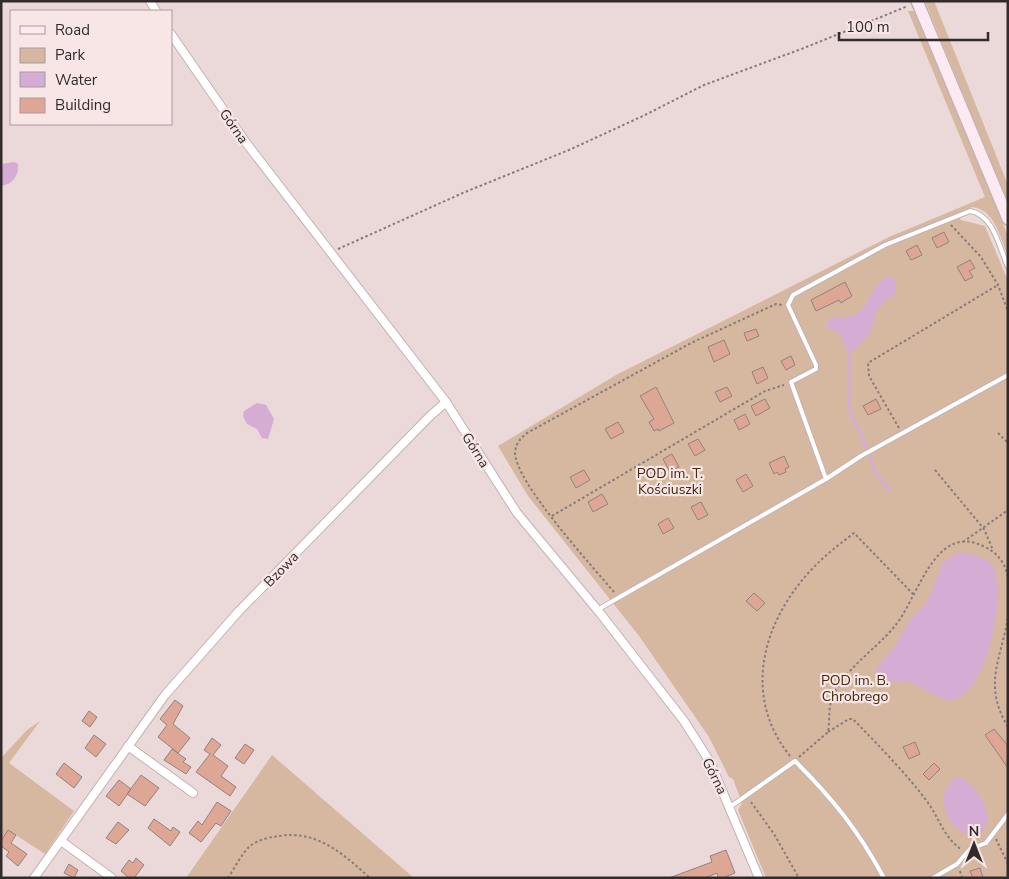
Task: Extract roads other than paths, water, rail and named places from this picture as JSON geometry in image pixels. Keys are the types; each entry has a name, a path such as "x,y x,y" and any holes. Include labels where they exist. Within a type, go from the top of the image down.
{"street":[{"path":"918,2 1008,219"},
{"name":"Górna","path":"172,35 247,144 446,402 517,513 543,547 597,610 684,722 710,762 759,878"},
{"name":"Bzowa","path":"34,878 165,695 240,611 430,416 446,402"},
{"path":"128,746 194,792"},
{"path":"61,841 112,878"}],"lane":[{"path":"826,479 791,382 816,369 816,365 788,305 792,295 877,249 970,210 985,217 1008,267"},
{"path":"597,610 826,479 862,456 1008,375"},
{"path":"730,808 795,761 826,792 849,820 884,878"},
{"path":"933,878 957,864 966,853 986,842 994,835 1008,814"}],"water":[{"path":"14,162 18,164 16,176 9,183 1,186 1,164"},
{"path":"889,276 896,281 895,293 879,307 869,334 854,351 846,349 840,334 826,327 828,319 848,317 859,312 879,282"},
{"path":"257,403 266,405 274,419 268,439 262,438 257,429 247,424 243,416 244,411"},
{"path":"958,553 984,558 991,563 996,576 998,594 992,638 976,679 965,693 953,699 947,699 936,696 908,682 887,682 875,678 875,669 893,649 911,618 926,604 943,562"},
{"path":"959,777 973,787 984,803 987,821 984,829 978,835 963,833 957,829 945,810 943,795 953,779"}],"waterway":[{"path":"849,350 849,409 868,450"},
{"path":"871,457 873,469 889,490"}],"park label":[{"name":"POD im. T. Kościuszki","path":"670,482"},
{"name":"POD im. B. Chrobrego","path":"855,688"}]}
